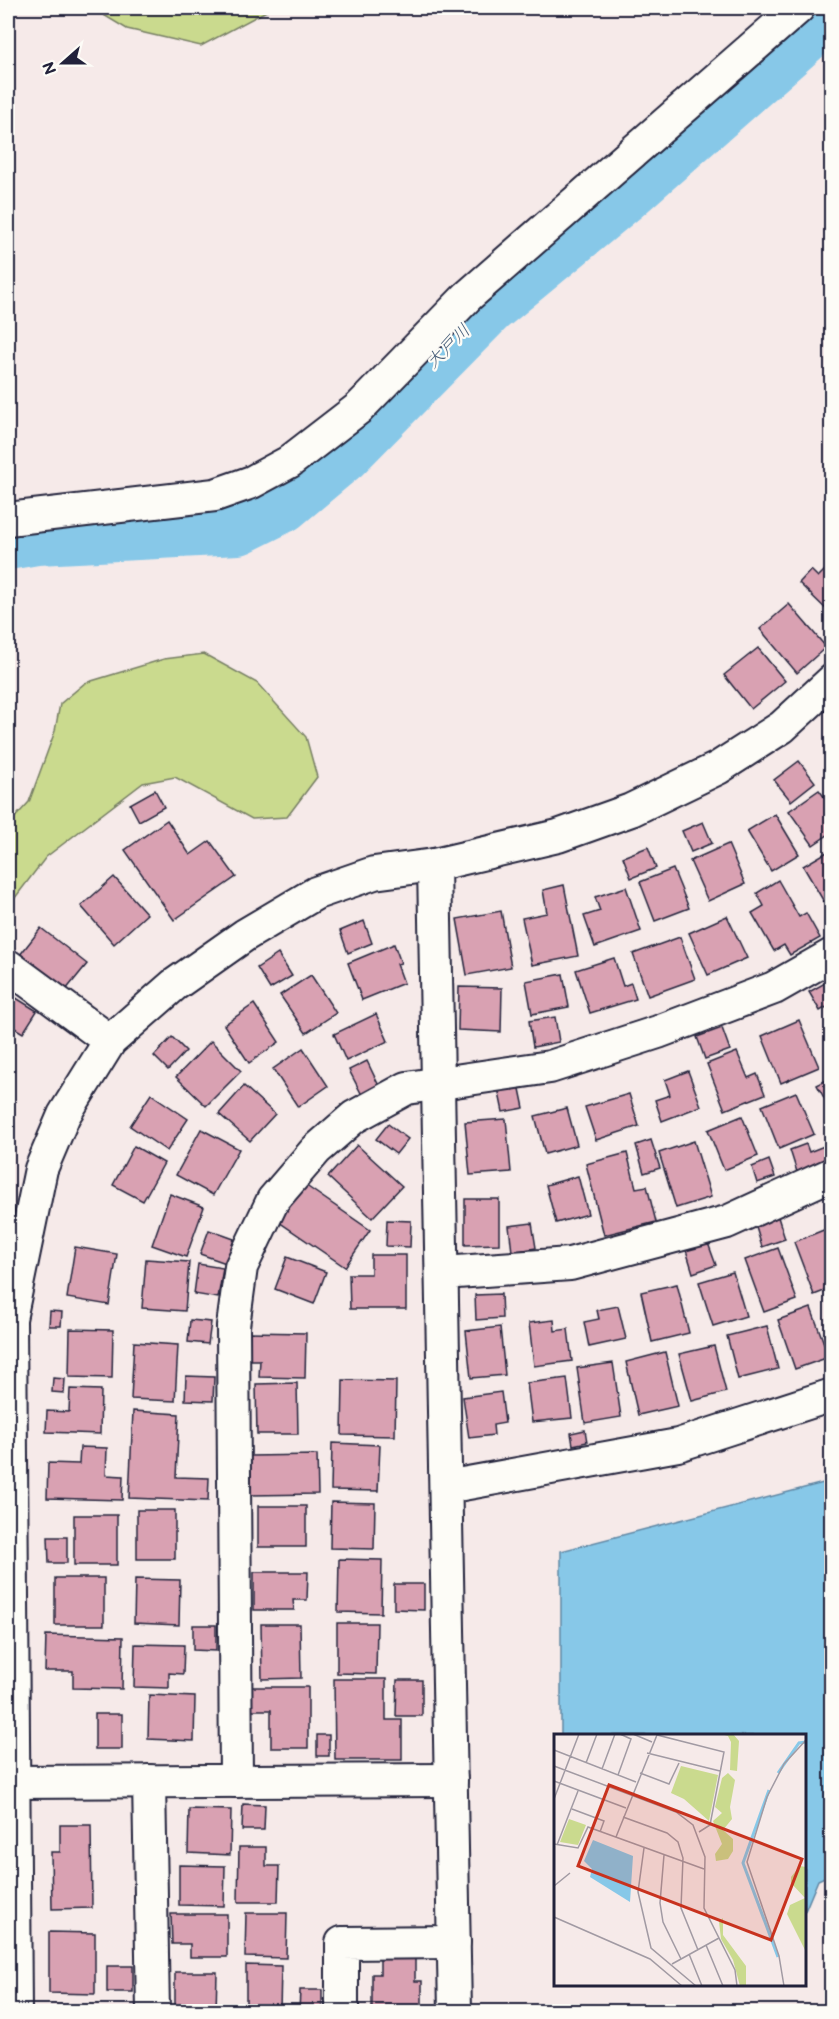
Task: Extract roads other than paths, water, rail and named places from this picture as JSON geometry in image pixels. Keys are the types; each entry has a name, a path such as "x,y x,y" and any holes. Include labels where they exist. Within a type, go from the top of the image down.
{"street":[{"path":"8,519 215,495 252,482 290,462 359,408 468,296 798,8"},
{"path":"15,2012 11,1782 10,1319 41,1169 64,1115 110,1041 174,985 244,935 316,893 374,873 434,864 558,836 631,810 718,768 782,727 831,681"},
{"path":"434,864 440,1082 455,2012"},
{"path":"236,1781 232,1326 241,1267 273,1200 316,1150 354,1117 407,1088 561,1064 658,1032 774,988 831,955"},
{"path":"8,966 110,1041"},
{"path":"443,1273 570,1264 727,1222 831,1174"},
{"path":"447,1487 678,1445 831,1395"},
{"path":"11,1782 451,1779"},
{"path":"149,1781 153,2012"},
{"path":"342,2012 342,1943 454,1942"}],"water":[{"path":"831,1481 831,1874 818,1880 806,1909 806,1734 561,1734 561,1551"}],"waterway":[{"name":"大戸川","path":"8,541 37,536 238,526 282,504 343,453 488,306 621,196 832,10"}]}
